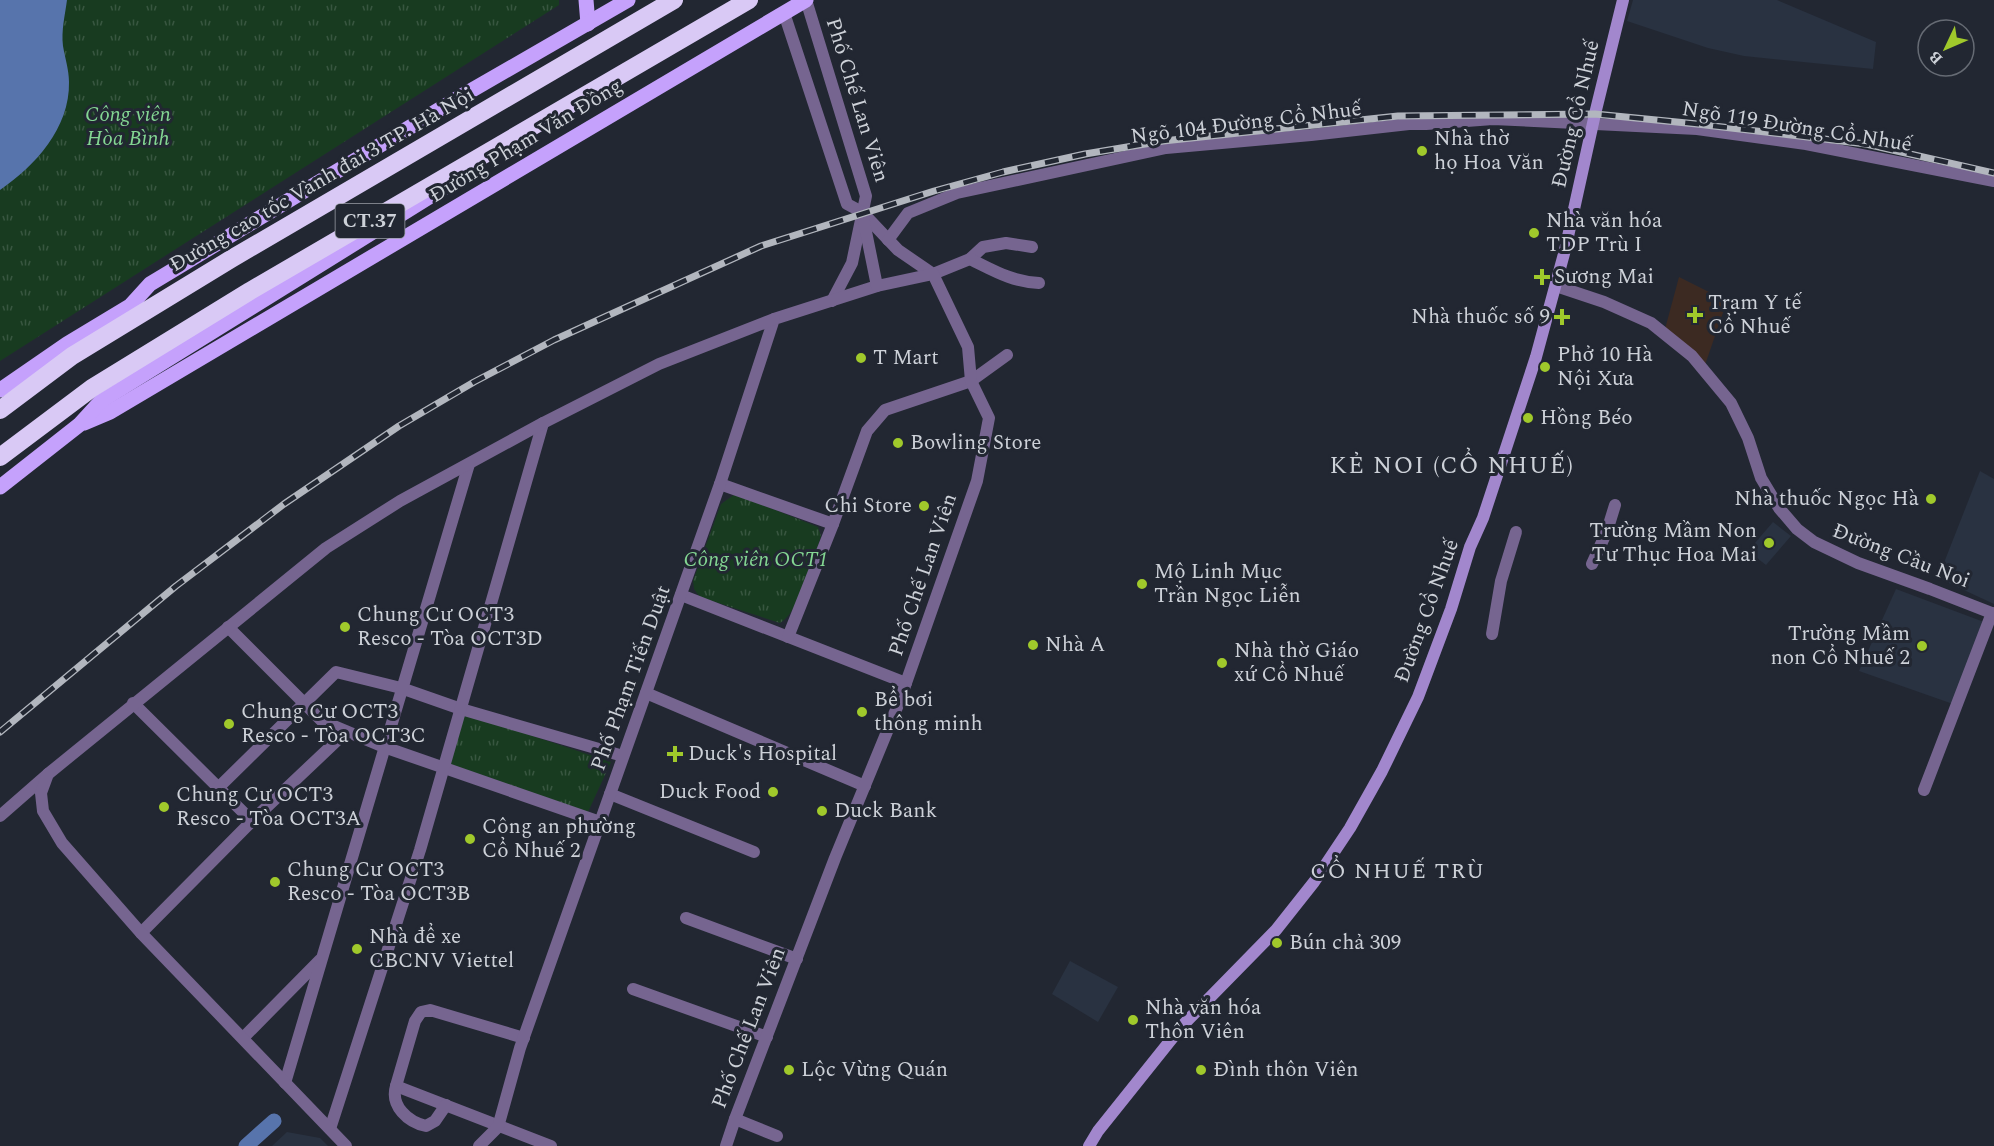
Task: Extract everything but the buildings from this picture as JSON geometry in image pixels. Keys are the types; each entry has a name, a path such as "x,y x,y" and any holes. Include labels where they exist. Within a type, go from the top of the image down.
{"highway":[{"name":"Đường cao tốc Vành đai 3 TP. Hà Nội","path":"0,410 72,356 231,259 672,0"},
{"name":"CT.37","path":"0,457 93,388 240,297 748,0"}],"main road":[{"path":"586,0 588,24"},
{"path":"0,390 67,344 130,306 150,284 460,97 628,0"},
{"path":"130,306 159,299 672,0"},
{"name":"Đường Phạm Văn Đồng","path":"0,487 79,425 101,401 494,156 759,0"},
{"name":"Đường Phạm Văn Đồng","path":"79,425 110,412 806,0"},
{"name":"Đường Cổ Nhuế","path":"1089,1146 1098,1131 1182,1026 1276,930 1314,882 1350,828 1382,771 1418,697 1451,609 1470,547 1483,518 1536,357 1556,286 1623,0"}],"street":[{"name":"Phố Chế Lan Viên","path":"806,0 866,196 862,212 877,286"},
{"name":"Phố Chế Lan Viên","path":"784,13 847,204 862,212"},
{"name":"Ngõ 104 Đường Cổ Nhuế","path":"888,240 908,213 957,193 1166,148 1409,124 1492,119 1593,125"},
{"name":"Ngõ 119 Đường Cổ Nhuế","path":"1593,125 1708,130 1817,146 1994,181"},
{"path":"862,212 898,250 933,274"},
{"path":"832,301 852,263 862,212"},
{"path":"0,816 133,703 326,548 400,501 543,423 659,364 774,319 877,286 933,274 970,259 983,247 1006,243 1032,247"},
{"path":"970,259 992,271 1022,282 1039,283"},
{"name":"Phố Chế Lan Viên","path":"726,1146 835,858 906,683 977,481 989,418 971,381 968,347 933,274"},
{"name":"Đường Cầu Noi","path":"1556,286 1604,302 1651,323 1692,357 1731,403 1748,438 1761,478 1779,508 1797,529 1814,542 1858,564 1993,613"},
{"name":"Phố Phạm Tiến Duật","path":"479,1146 498,1127 524,1038 720,484 774,319"},
{"path":"788,637 867,430 885,410 971,381 1007,355"},
{"path":"330,1129 420,850 543,423"},
{"path":"285,1083 469,464"},
{"path":"720,484 833,524"},
{"path":"1592,564 1607,531 1615,505"},
{"path":"1492,634 1501,581 1516,532"},
{"path":"681,595 906,683"},
{"path":"1924,790 1993,613"},
{"path":"228,627 322,722 442,768 600,822"},
{"path":"218,788 336,672 401,688 461,709 623,756"},
{"path":"646,693 865,786"},
{"path":"133,703 252,821"},
{"path":"141,933 252,821 346,732"},
{"path":"48,774 41,793 43,811 62,843 141,933 346,1146"},
{"path":"610,794 754,852"},
{"path":"686,918 797,959"},
{"path":"243,1038 321,958"},
{"path":"633,989 767,1037"},
{"path":"446,1105 435,1121 426,1126 416,1124 402,1113 395,1102 396,1086 416,1021 421,1012 430,1010 524,1038"},
{"path":"396,1086 551,1146"},
{"path":"735,1119 777,1136"}],"shaded area":[{"path":"1633,0 1777,0 1876,42 1873,69 1744,56 1708,48 1627,21"},
{"name":"Trạm Y tế Cổ Nhuế","path":"1679,277 1727,301 1705,365 1665,329"},
{"path":"1980,471 1994,479 1994,604 1938,578"},
{"name":"Trường Mầm Non Tư Thục Hoa Mai","path":"1773,522 1791,536 1766,565 1748,551"},
{"name":"Trường Mầm non Cổ Nhuế 2","path":"1896,589 1984,622 1953,704 1859,671"},
{"path":"1070,961 1118,987 1098,1022 1052,994"},
{"path":"287,1132 320,1138 328,1146 272,1146"}],"green space":[{"name":"Công viên Hòa Bình","path":"0,0 559,0 559,5 0,361"},
{"name":"Công viên OCT1","path":"735,494 818,527 821,536 800,597 794,608 780,623 700,597 694,589 693,581 721,504"},
{"path":"464,713 611,762 588,812 449,764"}],"water":[{"path":"0,0 67,0 63,23 63,46 69,82 64,115 57,130 26,169 0,190"}],"waterway":[{"path":"246,1146 274,1121"}],"railway":[{"path":"0,732 176,586 284,504 399,426 474,382 554,340 761,246 934,191 1003,172 1085,154 1163,141 1398,116 1595,114 1866,144 1994,173"}],"place":[{"name":"Nhà thờ họ Hoa Văn","path":"1422,151"},
{"name":"Nhà văn hóa TDP Trù I","path":"1534,233"},
{"name":"Sương Mai","path":"1542,277"},
{"name":"Trạm Y tế Cổ Nhuế","path":"1695,315"},
{"name":"Nhà thuốc số 9","path":"1562,317"},
{"name":"T Mart","path":"861,358"},
{"name":"Phở 10 Hà Nội Xưa","path":"1545,367"},
{"name":"Hồng Béo","path":"1528,418"},
{"name":"Bowling Store","path":"898,443"},
{"name":"Nhà thuốc Ngọc Hà","path":"1931,499"},
{"name":"Chi Store","path":"924,506"},
{"name":"Trường Mầm Non Tư Thục Hoa Mai","path":"1769,543"},
{"name":"Mộ Linh Mục Trần Ngọc Liễn","path":"1142,584"},
{"name":"Chung Cư OCT3 Resco - Tòa OCT3D","path":"345,627"},
{"name":"Nhà A","path":"1033,645"},
{"name":"Trường Mầm non Cổ Nhuế 2","path":"1922,646"},
{"name":"Nhà thờ Giáo xứ Cổ Nhuế","path":"1222,663"},
{"name":"Bể bơi thông minh","path":"862,712"},
{"name":"Chung Cư OCT3 Resco - Tòa OCT3C","path":"229,724"},
{"name":"Duck's Hospital","path":"675,754"},
{"name":"Duck Food","path":"773,792"},
{"name":"Chung Cư OCT3 Resco - Tòa OCT3A","path":"164,807"},
{"name":"Duck Bank","path":"822,811"},
{"name":"Công an phường Cổ Nhuế 2","path":"470,839"},
{"name":"Chung Cư OCT3 Resco - Tòa OCT3B","path":"275,882"},
{"name":"Bún chả 309","path":"1277,943"},
{"name":"Nhà để xe CBCNV Viettel","path":"357,949"},
{"name":"Nhà văn hóa Thôn Viên","path":"1133,1020"},
{"name":"Lộc Vừng Quán","path":"789,1070"},
{"name":"Đình thôn Viên","path":"1201,1070"}],"district":[{"name":"KẺ NOI (CỔ NHUẾ)","path":"1452,466"},
{"name":"CỔ NHUẾ TRÙ","path":"1398,871"}]}
